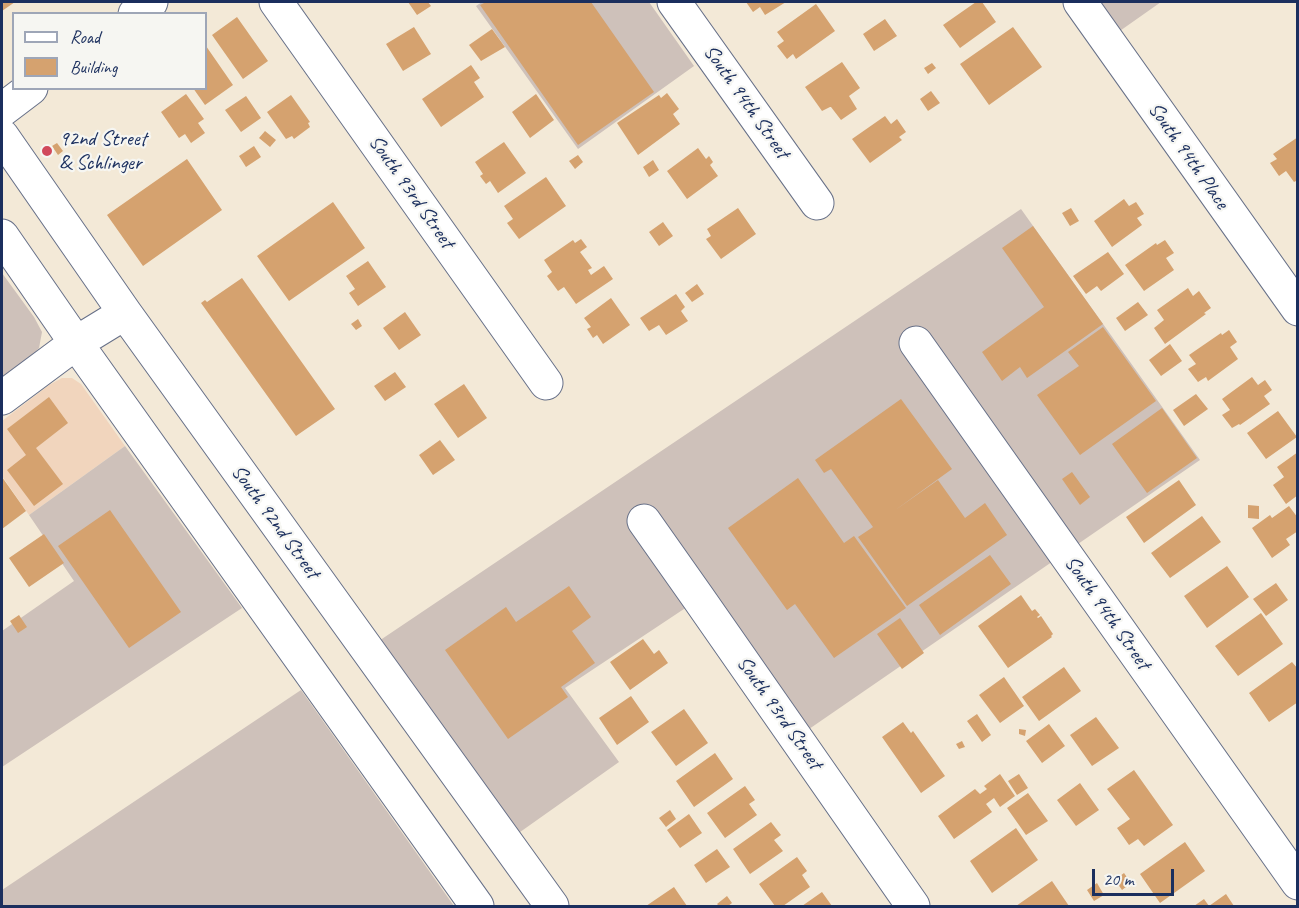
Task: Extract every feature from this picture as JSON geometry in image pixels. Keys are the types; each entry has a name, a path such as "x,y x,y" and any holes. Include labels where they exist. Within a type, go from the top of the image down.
{"street":[{"path":"138,12 152,2"},
{"name":"South 93rd Street","path":"276,2 546,383"},
{"name":"South 94th Street","path":"675,2 817,203"},
{"name":"South 94th Place","path":"1080,2 1298,309"},
{"path":"2,110 28,90"},
{"name":"South 92nd Street","path":"2,136 125,313 552,906"},
{"path":"2,236 477,906"},
{"path":"2,398 76,343 125,313"},
{"name":"South 94th Street","path":"916,343 1298,883"},
{"name":"South 93rd Street","path":"644,521 913,906"}],"shaded area":[{"path":"482,2 649,2 694,66 578,149 476,6"},
{"path":"1080,2 1161,2 1107,40"},
{"path":"1021,209 1200,460 796,738 699,599 565,688 619,762 506,842 367,649"},
{"path":"2,273 42,332 39,348 33,355 2,378"},
{"path":"62,378 72,378 81,384 125,446 29,515 2,476 2,421 49,385"},
{"path":"125,446 242,608 2,767 2,631 74,581 29,515"},
{"path":"301,690 454,906 2,906 2,890"}],"building":[{"path":"2,2 15,2 2,11"},
{"path":"408,2 428,2 431,6 417,15"},
{"path":"486,2 591,2 654,92 578,145 480,5"},
{"path":"746,2 786,2 765,15 760,7 753,12"},
{"path":"976,2 982,2 996,22 960,48 943,25"},
{"path":"816,4 835,31 796,59 793,54 787,59 777,46 784,41 777,32"},
{"path":"237,17 268,61 243,79 212,35"},
{"path":"885,19 897,36 874,51 863,34"},
{"path":"414,27 431,54 403,71 386,44"},
{"path":"1013,27 1042,67 989,105 960,64"},
{"path":"492,29 505,47 481,61 469,45"},
{"path":"207,47 233,85 205,105 194,90 207,90"},
{"path":"842,62 860,88 849,96 857,109 841,120 831,107 822,111 805,87"},
{"path":"932,63 936,68 928,74 924,68"},
{"path":"471,65 480,78 474,82 484,97 441,127 422,99"},
{"path":"931,91 940,103 928,111 920,99"},
{"path":"667,93 679,109 673,114 680,124 638,155 617,123 659,95 661,98"},
{"path":"186,94 204,119 198,123 205,133 191,143 185,134 179,138 161,112"},
{"path":"536,94 554,120 530,138 512,112"},
{"path":"291,95 310,122 308,123 310,127 294,139 292,136 286,139 267,112"},
{"path":"246,96 261,118 241,132 225,110"},
{"path":"885,116 891,124 897,119 906,132 899,137 902,140 870,163 852,139"},
{"path":"265,131 276,140 270,147 259,138"},
{"path":"1298,137 1298,180 1294,182 1286,171 1279,176 1270,163 1277,159 1273,154"},
{"path":"504,142 526,173 498,193 490,181 486,184 480,176 483,174 475,162"},
{"path":"57,143 63,151 58,155 52,146"},
{"path":"254,146 261,157 246,167 239,156"},
{"path":"698,148 706,159 709,156 713,162 710,165 718,176 687,199 667,171"},
{"path":"578,155 583,162 575,169 569,161"},
{"path":"187,159 222,210 143,266 107,215"},
{"path":"653,160 659,170 649,177 643,167"},
{"path":"546,177 566,206 519,239 507,223 513,219 504,206"},
{"path":"1124,199 1129,206 1136,202 1144,214 1137,218 1142,225 1112,247 1094,221"},
{"path":"333,202 365,248 289,301 257,256"},
{"path":"738,208 756,234 721,259 706,239 711,236 707,229"},
{"path":"1071,208 1079,221 1070,226 1062,213"},
{"path":"663,222 673,236 659,246 649,232"},
{"path":"1033,226 1103,324 1027,378 1020,367 1002,381 982,352 1044,307 1002,248"},
{"path":"581,239 587,247 580,252 592,268 588,270 591,275 604,266 613,279 576,304 564,287 558,291 547,276 552,272 544,260 573,240 575,243"},
{"path":"1165,240 1174,253 1166,258 1174,270 1144,291 1125,265 1156,243 1157,245"},
{"path":"1108,252 1124,274 1101,291 1097,286 1086,294 1073,276"},
{"path":"368,261 386,287 358,306 349,293 355,289 346,276"},
{"path":"242,278 335,409 296,436 201,303 205,300 207,302"},
{"path":"697,284 704,294 692,302 685,293"},
{"path":"1188,288 1193,296 1199,291 1211,308 1165,344 1154,328 1164,320 1157,310"},
{"path":"676,294 685,307 681,311 688,321 666,335 659,325 649,331 640,318"},
{"path":"611,298 630,325 603,344 597,335 593,338 587,329 591,327 584,318"},
{"path":"1138,302 1148,315 1125,331 1116,318"},
{"path":"405,312 421,335 399,350 383,328"},
{"path":"358,319 362,326 356,330 351,324"},
{"path":"1103,327 1156,401 1080,455 1037,395 1079,366 1068,352"},
{"path":"1229,330 1237,342 1230,347 1238,359 1208,381 1206,377 1198,382 1188,369 1196,364 1189,355"},
{"path":"1170,344 1182,361 1161,376 1149,360"},
{"path":"395,372 406,387 385,401 374,386"},
{"path":"1252,377 1258,385 1265,380 1272,390 1264,396 1270,404 1232,428 1222,415 1230,410 1222,399"},
{"path":"464,384 487,418 458,438 434,404"},
{"path":"1196,394 1208,409 1184,426 1173,410"},
{"path":"49,397 68,423 36,448 63,484 34,506 7,470 26,455 7,429"},
{"path":"901,399 952,469 894,511 938,480 965,518 985,503 1007,535 907,606 858,537 873,527 831,469 824,473 815,460"},
{"path":"1162,408 1197,458 1147,493 1112,444"},
{"path":"1278,411 1297,437 1266,459 1247,433"},
{"path":"440,440 455,460 433,475 419,455"},
{"path":"1298,452 1298,495 1286,504 1273,485 1284,477 1277,467"},
{"path":"1072,472 1090,497 1080,505 1062,479"},
{"path":"2,477 26,511 2,529"},
{"path":"798,478 844,543 854,536 906,608 834,658 795,604 787,610 728,528"},
{"path":"1179,480 1196,505 1144,543 1126,517"},
{"path":"1248,505 1259,506 1259,519 1248,518"},
{"path":"1289,506 1298,518 1298,531 1286,539 1290,545 1272,558 1252,528 1270,515 1272,518"},
{"path":"110,510 181,612 129,648 58,546"},
{"path":"1202,516 1221,542 1170,578 1151,553"},
{"path":"44,534 64,563 29,587 9,558"},
{"path":"990,555 1011,584 940,635 919,605"},
{"path":"1227,566 1249,597 1207,628 1184,596"},
{"path":"1276,583 1288,600 1266,616 1253,599"},
{"path":"569,586 591,617 572,631 595,663 561,687 568,697 508,739 445,650 506,607 516,622"},
{"path":"1021,595 1032,611 1035,609 1040,615 1037,617 1041,616 1053,634 1008,668 978,626"},
{"path":"1261,613 1283,644 1238,676 1215,646"},
{"path":"19,615 27,627 18,633 10,621"},
{"path":"900,618 924,653 902,669 877,634"},
{"path":"643,639 654,654 659,650 668,663 630,690 610,662"},
{"path":"1292,662 1298,669 1298,702 1269,722 1249,693"},
{"path":"1064,667 1081,691 1039,721 1022,697"},
{"path":"1004,677 1024,706 1000,723 979,695"},
{"path":"631,696 649,722 617,745 599,718"},
{"path":"684,709 708,743 676,766 651,732"},
{"path":"977,714 991,735 982,742 967,721"},
{"path":"1096,717 1119,748 1092,766 1070,735"},
{"path":"903,722 911,733 913,731 945,776 921,793 882,737"},
{"path":"1049,724 1065,746 1042,763 1026,741"},
{"path":"1019,729 1026,730 1025,736 1019,734"},
{"path":"962,741 965,747 959,749 956,744"},
{"path":"715,753 733,779 694,807 676,781"},
{"path":"1134,770 1173,825 1144,846 1138,839 1129,845 1117,828 1130,819 1107,789"},
{"path":"1000,774 1015,796 1000,807 994,798 986,804 992,812 954,839 938,816 975,789 980,794 987,789 984,786"},
{"path":"1019,774 1028,788 1017,795 1008,781"},
{"path":"1080,783 1099,810 1076,826 1057,800"},
{"path":"745,786 755,800 749,804 757,815 725,838 707,813"},
{"path":"1028,793 1048,821 1026,835 1007,808"},
{"path":"670,810 676,819 666,827 659,818"},
{"path":"689,814 702,833 680,848 667,830"},
{"path":"771,822 781,835 774,840 783,851 750,874 733,849"},
{"path":"1016,828 1038,860 992,893 970,861"},
{"path":"1185,842 1205,871 1160,903 1140,874"},
{"path":"717,849 730,867 706,883 694,865"},
{"path":"797,857 807,871 802,875 810,887 783,906 775,906 759,884"},
{"path":"1124,873 1131,883 1122,890 1115,880"},
{"path":"1052,881 1069,906 1016,906"},
{"path":"1097,883 1104,895 1094,901 1087,890"},
{"path":"674,887 687,906 646,906"},
{"path":"822,892 832,906 802,906"},
{"path":"1226,894 1234,906 1209,906"},
{"path":"727,896 732,903 728,906 717,904"},
{"path":"1204,899 1209,906 1194,906"}],"place":[{"name":"92nd Street & Schlinger","path":"47,151"}]}
